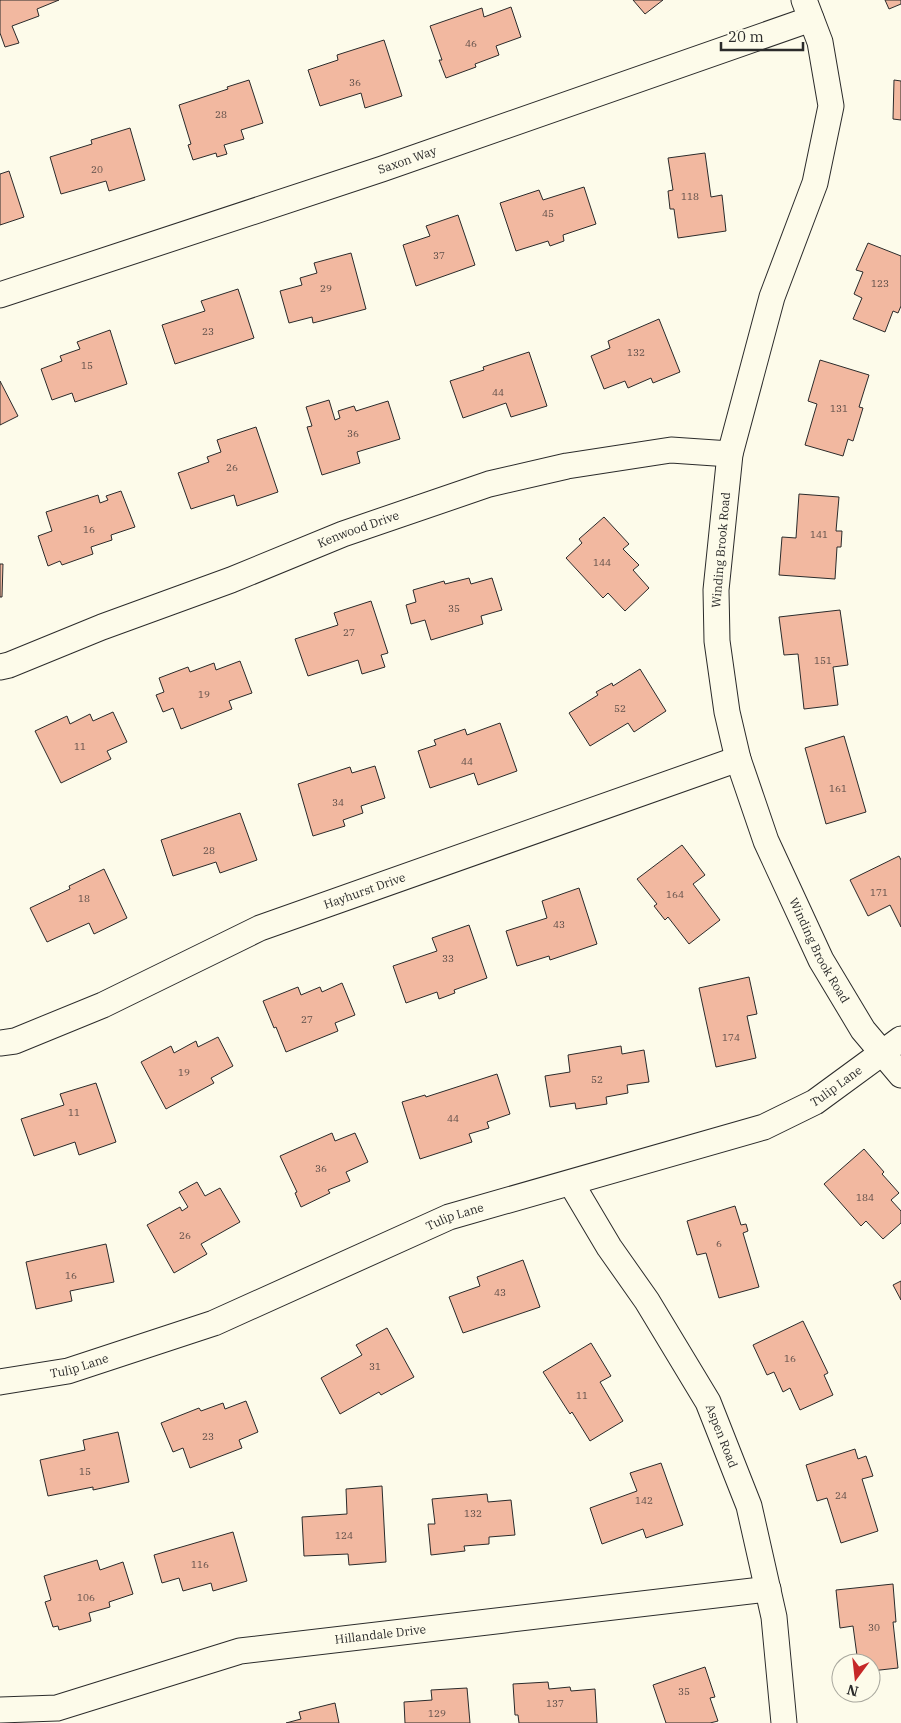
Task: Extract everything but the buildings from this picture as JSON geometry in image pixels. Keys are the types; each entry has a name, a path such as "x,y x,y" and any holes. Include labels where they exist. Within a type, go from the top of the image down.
{"street":[{"name":"Saxon Way","path":"0,295 382,169 808,9"},
{"name":"Winding Brook Road","path":"808,9 820,42 831,106 815,183 772,298 730,454 716,590 717,641 727,712 738,759 766,841 821,960 863,1030 892,1046 901,1074"},
{"name":"Kenwood Drive","path":"0,667 102,626 231,580 343,534 488,484 567,466 671,450 730,454"},
{"name":"Hayhurst Drive","path":"0,1043 15,1040 103,1005 260,928 738,759"},
{"name":"Tulip Lane","path":"0,1382 68,1371 214,1323 449,1217 764,1127 815,1102 892,1046"},
{"name":"Aspen Road","path":"571,1183 610,1247 647,1301 708,1402 749,1506 774,1617 784,1723"},
{"name":"Hillandale Drive","path":"0,1710 57,1708 240,1651 768,1589"}]}
